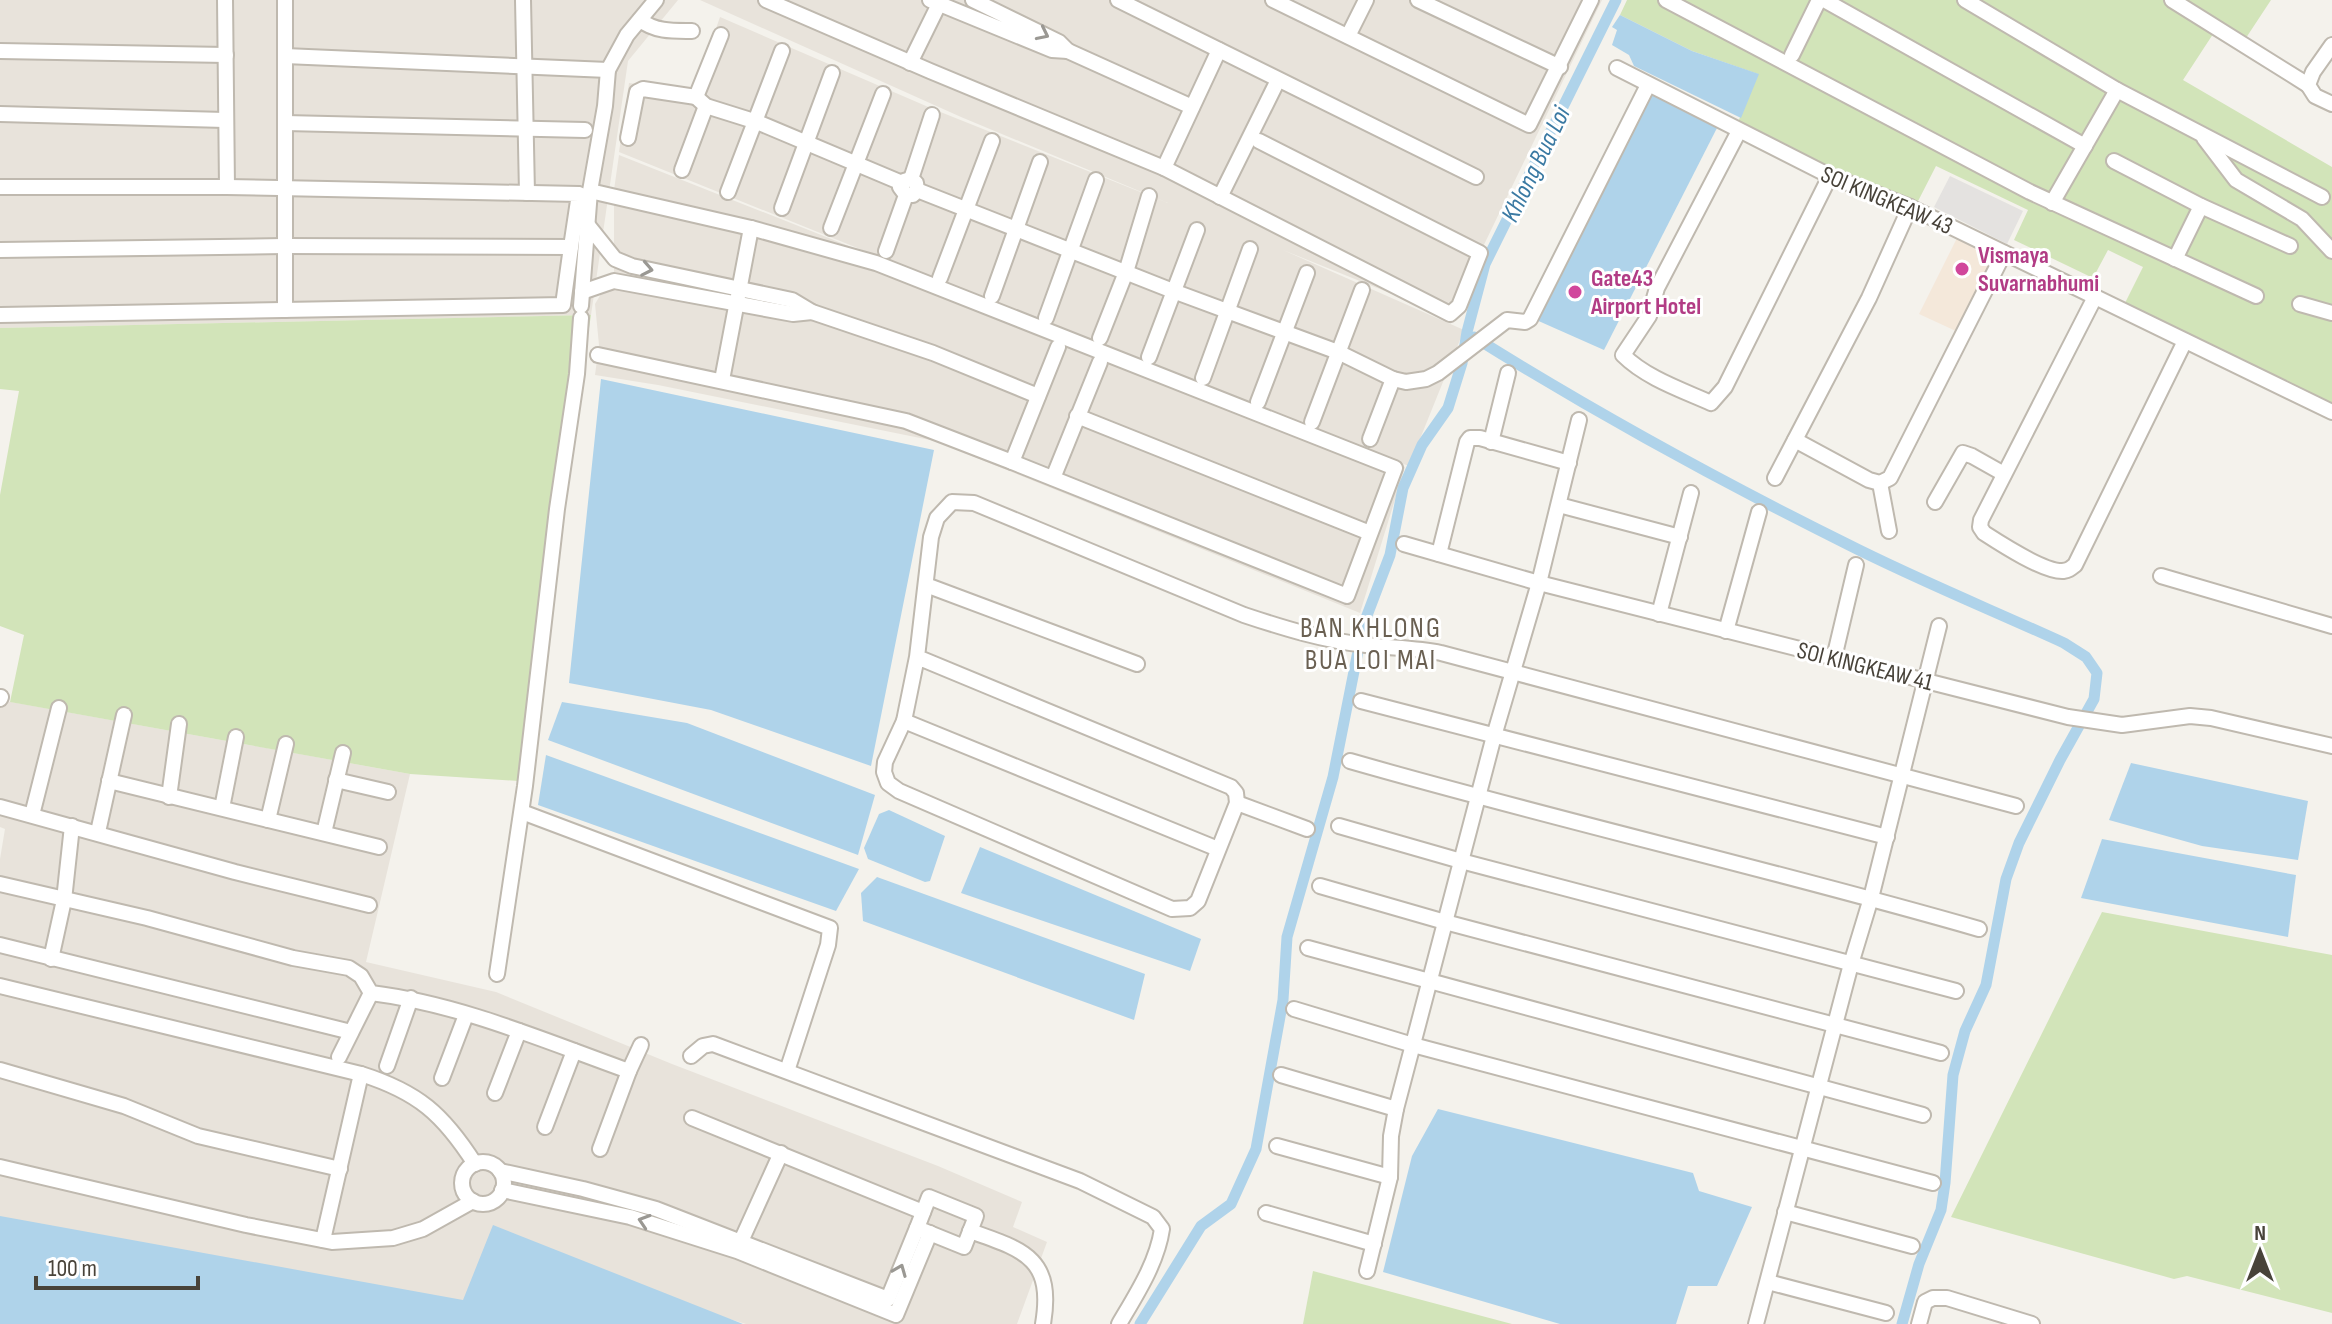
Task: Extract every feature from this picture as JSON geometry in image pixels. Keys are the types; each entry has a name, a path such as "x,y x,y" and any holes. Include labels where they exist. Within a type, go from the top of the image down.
{"street":[{"path":"225,0 227,187"},
{"path":"285,0 285,310"},
{"path":"523,0 527,193"},
{"path":"497,974 522,812 557,509 577,374 590,191 608,70 627,35 656,0"},
{"path":"766,0 1164,168 1450,314 1459,306 1480,253 1259,141"},
{"path":"973,0 1059,42 1068,51 1192,107"},
{"path":"1118,0 1476,177"},
{"path":"1273,0 1529,125 1560,67 1586,1"},
{"path":"1348,36 1366,0"},
{"path":"1418,0 1560,67"},
{"path":"1666,0 2052,203 2256,296"},
{"path":"1792,55 1825,0 2085,146"},
{"path":"1965,0 2117,90 2322,197"},
{"path":"2172,0 2308,85 2315,96 2332,104"},
{"path":"910,63 937,1 1052,50 1068,51"},
{"path":"640,20 650,27 667,31 692,31"},
{"path":"682,170 721,35"},
{"path":"2308,85 2313,72 2332,45"},
{"path":"1164,168 1219,50"},
{"path":"0,51 226,55"},
{"path":"728,192 782,51"},
{"path":"285,56 608,70"},
{"name":"SOI KINGKEAW 43","path":"1617,68 1830,176 1910,207 2332,412"},
{"path":"782,208 832,73"},
{"path":"1220,197 1278,80"},
{"path":"628,138 640,89 701,102 1071,251 1338,352 1393,379 1406,382 1426,379 1504,323 1513,319 1525,322 1530,319 1648,85"},
{"path":"2052,203 2117,90"},
{"path":"831,228 883,94"},
{"path":"0,114 225,120"},
{"path":"886,251 932,115"},
{"path":"285,123 585,130"},
{"path":"1739,131 1657,288 1649,316 1623,355 1633,365 1652,375 1711,403 1725,387 1830,176"},
{"path":"2201,134 2236,180 2302,219 2332,251"},
{"path":"940,278 992,141"},
{"path":"2114,161 2201,206 2290,246"},
{"path":"992,296 1040,162"},
{"path":"1046,318 1096,180"},
{"path":"0,187 227,187 579,194 563,305 0,315"},
{"path":"590,191 751,228 876,263 1395,468 1347,596 906,421 598,355"},
{"path":"1100,338 1126,272 1149,196"},
{"path":"2175,259 2201,206"},
{"path":"1775,478 1869,298 1910,207"},
{"path":"587,224 615,259 737,294"},
{"path":"722,380 751,228"},
{"path":"1149,357 1197,230"},
{"path":"0,250 284,246 571,247"},
{"path":"1203,378 1250,249"},
{"path":"1795,440 1869,480 1880,483 1890,478 2004,253"},
{"path":"1258,402 1307,273"},
{"path":"581,305 614,281 792,300 812,312 933,353 1038,396"},
{"path":"1312,422 1362,290"},
{"path":"2095,297 1981,520 1980,527 1984,533 2054,569 2070,569 2075,565 2185,341"},
{"path":"2300,304 2332,313"},
{"path":"1012,462 1058,347"},
{"path":"1053,478 1100,362"},
{"path":"1491,442 1508,373"},
{"path":"1370,439 1393,379"},
{"path":"1077,416 1370,533"},
{"path":"1367,1271 1390,1177 1391,1136 1396,1109 1494,736 1539,583 1579,420"},
{"path":"1439,554 1467,442 1474,437 1569,463"},
{"path":"1935,502 1963,453 2004,474"},
{"path":"1880,483 1889,531"},
{"path":"1659,614 1691,493"},
{"path":"917,657 1231,787 1236,793 1237,803 1198,901 1190,908 1172,909 899,791 888,783 884,772 885,762 904,721 917,657 927,553 937,518 952,502 964,501 1244,615 1290,630 1364,645 1429,650 2016,806"},
{"path":"1559,505 1680,537"},
{"path":"1726,631 1759,512"},
{"name":"SOI KINGKEAW 41","path":"1404,544 1539,583 2068,717 2122,725 2201,717 2332,746"},
{"path":"1834,658 1856,565"},
{"path":"2161,576 2332,626"},
{"path":"926,585 1137,664"},
{"path":"1756,1324 1887,837 1939,626"},
{"path":"1361,701 1887,837"},
{"path":"32,815 59,708"},
{"path":"98,832 124,715"},
{"path":"904,721 1218,849"},
{"path":"169,797 179,724"},
{"path":"222,808 236,737"},
{"path":"268,820 286,744"},
{"path":"324,833 343,753"},
{"path":"1350,761 1478,798 1871,898 1979,929"},
{"path":"336,780 388,792"},
{"path":"109,781 379,847"},
{"path":"1237,803 1307,829"},
{"path":"0,807 235,872 369,905"},
{"path":"522,812 830,928 828,945 787,1071"},
{"path":"51,959 64,900 72,826"},
{"path":"1339,826 1956,991"},
{"path":"0,884 147,918 293,958 349,968 361,976 371,993"},
{"path":"1320,886 1941,1053"},
{"path":"0,945 351,1032"},
{"path":"1308,948 1923,1115"},
{"path":"0,986 361,1074 395,1085 435,1112 457,1136 475,1164"},
{"path":"371,993 411,998 519,1031 629,1071"},
{"path":"339,1057 371,993"},
{"path":"387,1066 411,998"},
{"path":"1294,1009 1413,1045 1933,1183"},
{"path":"442,1078 466,1015"},
{"path":"495,1093 519,1031"},
{"path":"691,1056 696,1049 713,1044 1080,1181 1153,1217 1162,1229 1160,1243 1119,1324"},
{"path":"600,1149 641,1045"},
{"path":"545,1127 574,1051"},
{"path":"0,1070 124,1106 198,1136 340,1169"},
{"path":"323,1240 361,1074"},
{"path":"1281,1075 1396,1109"},
{"path":"692,1118 923,1212"},
{"path":"1277,1146 1390,1177"},
{"path":"739,1247 781,1153"},
{"path":"500,1171 502,1190 494,1201 473,1201 464,1192 465,1172 475,1164 489,1163 500,1171 656,1209 739,1247 879,1302 896,1315 923,1230 923,1212 929,1197 976,1216 964,1247 923,1230"},
{"path":"0,1167 323,1240 393,1238 423,1229 473,1201"},
{"path":"502,1190 630,1217 739,1247"},
{"path":"1785,1212 1912,1246"},
{"path":"1266,1213 1374,1244"},
{"path":"970,1231 1014,1247 1029,1257 1043,1277 1047,1301 1043,1324"},
{"path":"1768,1282 1886,1313"},
{"path":"1919,1324 1925,1302 1936,1297 2032,1324"}],"shaded area":[{"path":"0,0 678,0 628,61 591,315 0,328"},
{"path":"700,0 1602,0 1480,253 1454,319 1283,250 1464,330 1409,466 1262,411 1405,467 1360,613 935,441 595,375 599,345 595,304 614,272 614,190 619,155 1056,328 619,152 629,83 694,92 720,17 933,109 1168,203 961,117"},
{"path":"1950,176 2023,211 2007,244 1934,207"},
{"path":"1959,234 1998,253 1958,332 1919,314"},
{"path":"0,700 410,774 366,962 496,992 1022,1202 1013,1227 1047,1242 1017,1324 746,1324 519,1256 466,1318 0,1243 0,859 5,829 0,827"}],"green space":[{"path":"1627,0 2271,0 2242,44 2217,28 2183,80 2332,167 2332,405 2125,303 2143,267 2108,250 2093,278 2014,240 2028,210 1936,166 1914,209 1738,122 1758,74 1692,51 1620,15"},
{"path":"591,315 519,781 410,774 10,702 24,635 0,626 0,495 19,391 0,389 0,328"},
{"path":"2102,912 2332,955 2332,1313 2187,1276 2174,1279 1951,1217"},
{"path":"1313,1271 1512,1324 1303,1324"}],"water":[{"path":"1620,15 1692,51 1759,74 1741,118 1634,66 1629,55 1612,45 1617,30 1612,27"},
{"path":"1648,91 1718,126 1604,350 1534,319"},
{"path":"601,379 934,450 871,766 711,710 569,683"},
{"path":"562,702 687,723 875,795 858,855 548,740"},
{"path":"546,755 859,869 836,911 538,805"},
{"path":"2131,763 2308,801 2298,860 2202,846 2109,820"},
{"path":"889,810 945,836 930,881 925,882 868,859 864,848 879,814"},
{"path":"2102,839 2296,875 2288,937 2081,898"},
{"path":"980,847 1201,939 1190,971 961,893"},
{"path":"877,877 1145,974 1134,1020 863,921 861,893"},
{"path":"1438,1109 1693,1173 1699,1191 1752,1207 1717,1286 1688,1286 1676,1324 1560,1324 1383,1272 1412,1156"},
{"path":"0,1216 463,1300 493,1225 743,1324 0,1324"}],"waterway":[{"name":"Khlong Bua Loi","path":"1140,1324 1201,1226 1231,1204 1256,1149 1283,1000 1287,937 1333,777 1363,626 1390,555 1403,488 1422,445 1448,408 1485,264 1616,0"},
{"path":"1474,337 1611,419 1752,496 1901,570 2064,643 2086,657 2097,673 2094,699 2019,843 2006,879 1986,985 1965,1031 1953,1075 1941,1210 1919,1264 1902,1324"}],"place":[{"name":"Vismaya Suvarnabhumi","path":"1962,269"},
{"name":"Gate43 Airport Hotel","path":"1575,292"}],"district":[{"name":"BAN KHLONG BUA LOI MAI","path":"1371,643"}]}
